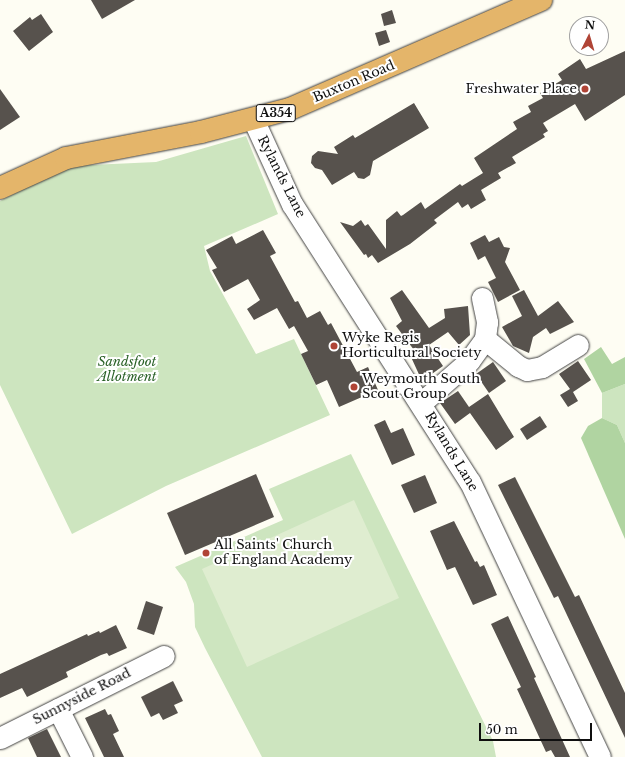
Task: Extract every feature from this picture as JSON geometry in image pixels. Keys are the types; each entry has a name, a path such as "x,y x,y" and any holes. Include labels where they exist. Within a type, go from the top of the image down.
{"highway":[{"name":"Buxton Road","path":"0,188 66,158 253,119 290,109 338,90 535,1"}],"street":[{"name":"Rylands Lane","path":"253,119 292,204 421,403 476,495 600,757"},
{"path":"421,403 470,361 485,339 487,322 482,298"},
{"path":"485,339 518,366 527,370 542,367 578,345"},
{"name":"Sunnyside Road","path":"0,738 164,656"},
{"path":"58,709 82,757"}],"green space":[{"name":"Sandsfoot Allotment","path":"246,136 278,214 204,246 210,271 256,354 294,339 330,415 166,486 72,534 0,385 0,201 69,166 156,162"},
{"path":"601,347 612,364 625,357 625,384 602,393 584,359"},
{"path":"625,384 625,443 617,425 602,418 602,393"},
{"path":"602,418 617,425 625,443 625,539 581,438 588,426"},
{"path":"351,454 493,741 496,757 262,757 205,648 195,627 194,604 186,582 175,567 283,520 269,489"},
{"path":"354,500 399,598 247,667 202,569"}],"building":[{"path":"91,0 135,0 102,19"},
{"path":"392,10 396,23 384,26 381,14"},
{"path":"41,14 53,32 29,51 13,31 30,17 32,20"},
{"path":"386,30 390,42 379,46 375,33"},
{"path":"625,51 625,95 585,121 575,104 543,123 548,131 543,134 545,137 512,157 516,163 498,173 501,178 481,190 486,200 471,209 468,204 462,208 458,202 434,220 437,223 410,244 378,263 372,255 368,258 366,254 364,255 340,222 353,226 361,220 365,226 368,224 386,249 386,220 397,211 401,216 403,215 421,202 425,209 460,184 462,186 483,173 474,158 517,129 513,122 531,112 528,106 543,98 540,93 562,80 558,74 580,59 586,69"},
{"path":"0,89 20,117 0,130"},
{"path":"414,103 429,128 373,161 370,175 364,179 358,178 354,172 332,185 322,170 315,168 311,163 312,156 318,151 338,154 334,147 353,135 355,138"},
{"path":"263,230 276,253 270,256 295,302 298,301 307,318 320,311 328,325 331,323 357,372 368,367 378,390 339,407 327,380 316,385 301,354 308,351 294,326 289,329 277,308 254,320 247,309 260,300 248,279 224,292 212,270 217,268 206,250 232,236 236,244"},
{"path":"485,235 489,242 499,237 504,247 510,248 505,262 520,290 498,302 488,282 496,278 485,256 478,260 470,243"},
{"path":"402,290 429,328 445,318 444,309 468,306 470,335 459,345 448,332 429,345 443,366 422,381 411,357 417,354 396,326 402,321 390,298"},
{"path":"524,290 538,316 558,301 574,322 550,334 546,328 533,337 529,353 513,346 502,327 522,316 512,296"},
{"path":"578,361 591,380 573,392 578,401 568,407 560,395 570,389 559,374"},
{"path":"493,362 506,381 489,393 476,374"},
{"path":"458,391 469,407 488,394 514,437 496,450 470,413 455,424 440,403"},
{"path":"540,416 547,427 527,440 520,429"},
{"path":"385,420 391,433 403,428 415,455 392,465 374,425"},
{"path":"256,474 274,517 185,555 167,513"},
{"path":"425,475 437,503 414,513 401,485"},
{"path":"515,477 575,597 579,595 625,693 625,738 558,596 554,598 498,485"},
{"path":"454,521 475,562 477,561 480,567 484,565 497,595 473,605 455,567 447,570 430,531"},
{"path":"146,601 163,607 154,635 137,629"},
{"path":"508,616 570,757 555,757 551,750 546,752 517,689 521,687 491,624"},
{"path":"116,625 127,648 109,656 107,653 101,655 66,672 68,677 27,697 22,688 0,698 0,674 87,634 88,636 99,631 100,633"},
{"path":"173,681 183,701 174,705 178,713 163,720 159,713 151,717 141,697"},
{"path":"105,709 108,715 111,714 119,731 113,734 124,757 104,757 85,718"},
{"path":"47,729 61,757 37,757 28,738"}],"place":[{"name":"Freshwater Place","path":"585,89"},
{"name":"Wyke Regis Horticultural Society","path":"334,346"},
{"name":"Weymouth South Scout Group","path":"354,387"},
{"name":"All Saints' Church of England Academy","path":"206,553"}]}
